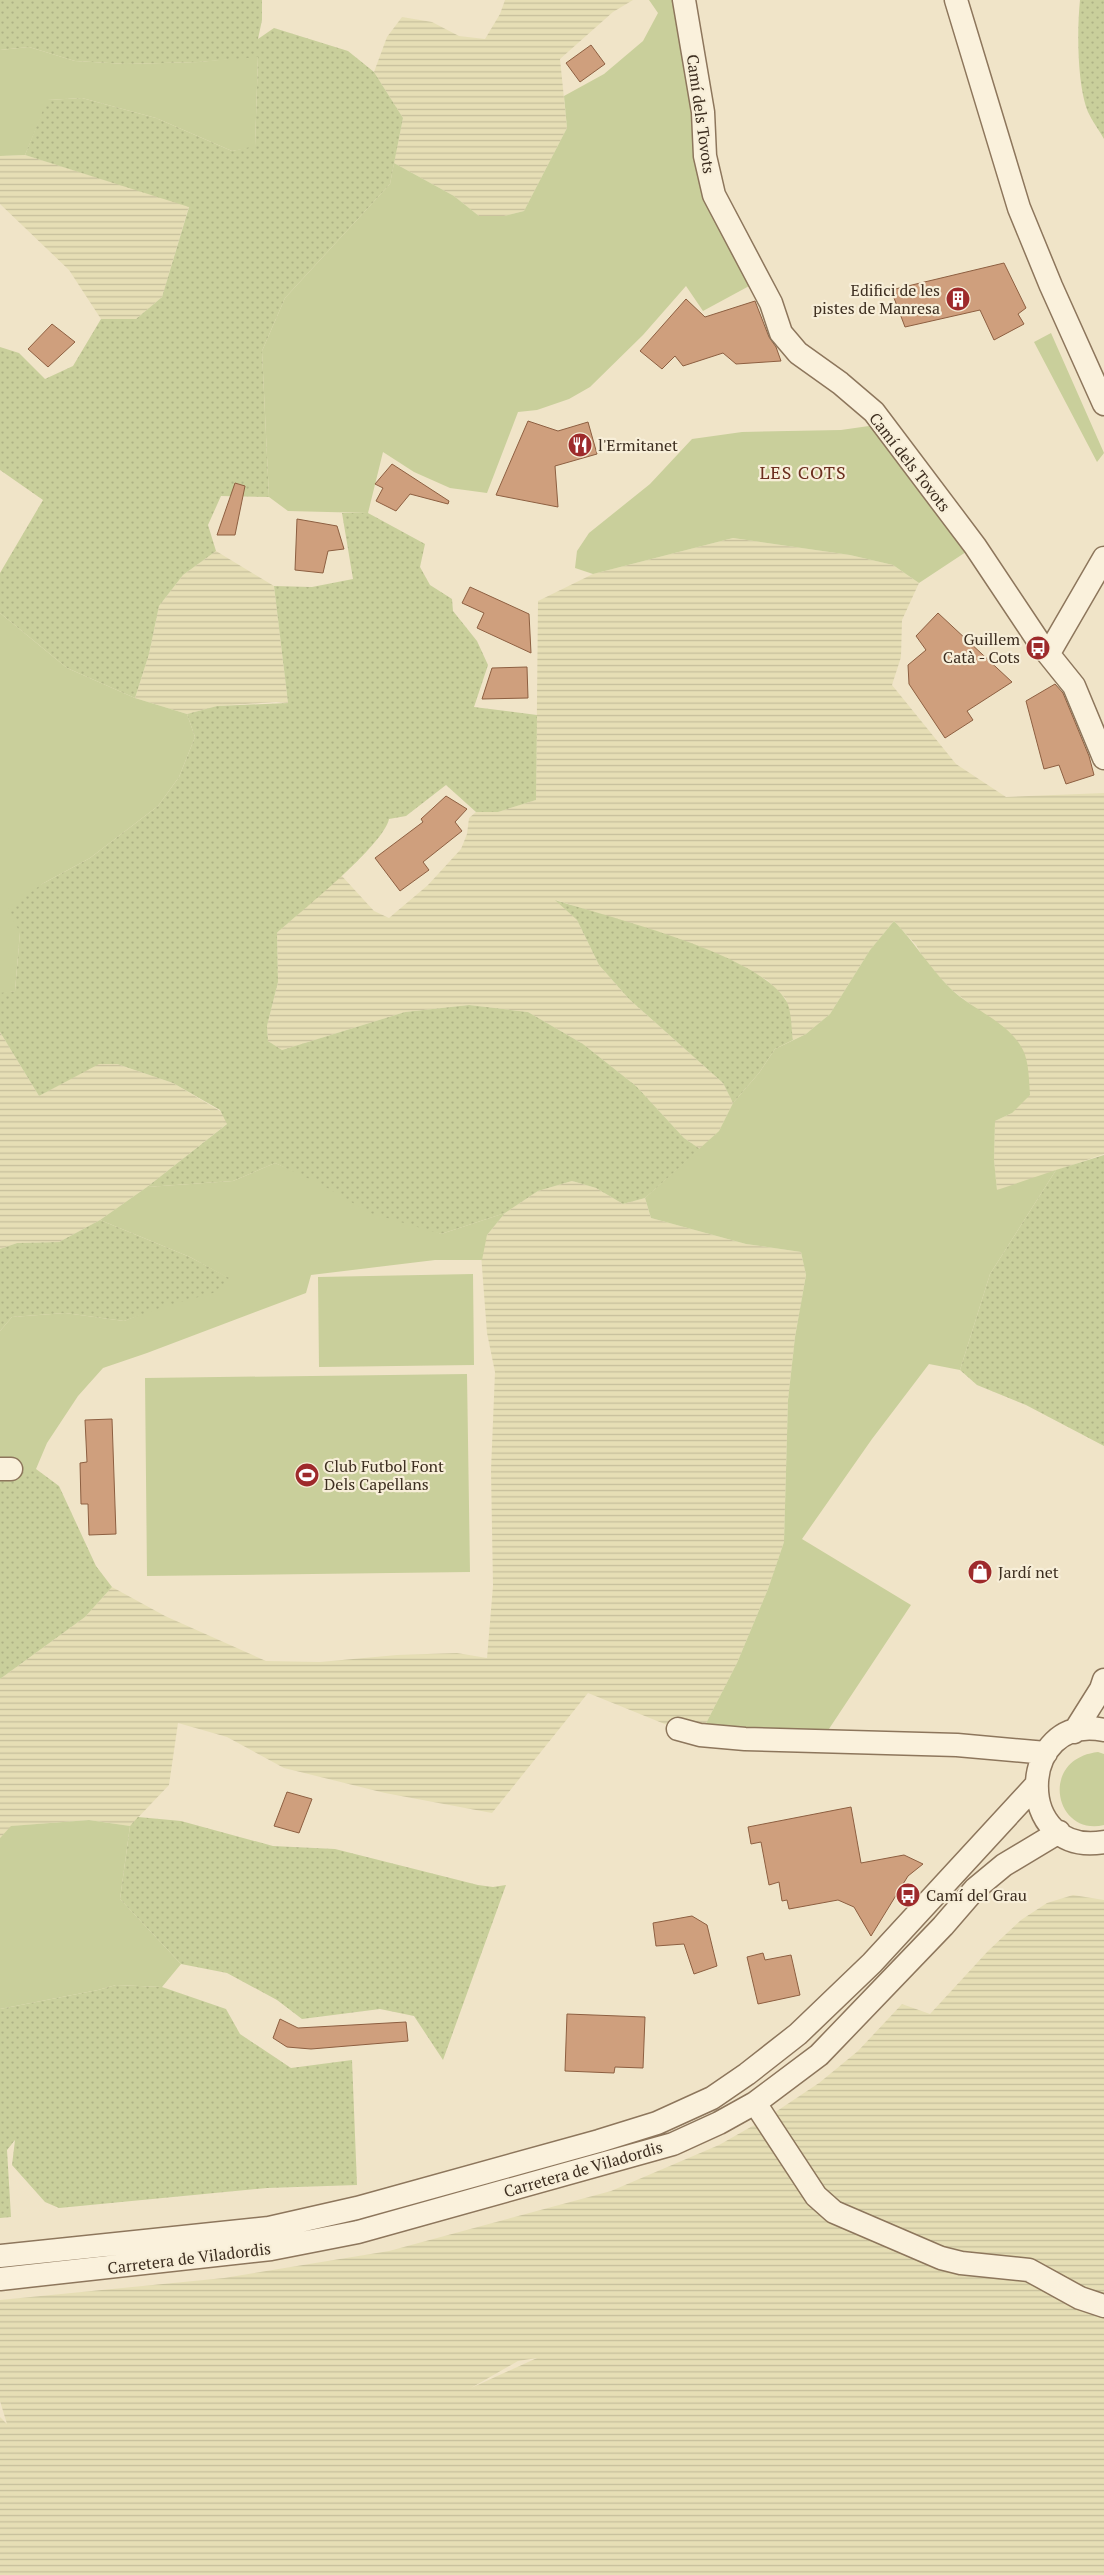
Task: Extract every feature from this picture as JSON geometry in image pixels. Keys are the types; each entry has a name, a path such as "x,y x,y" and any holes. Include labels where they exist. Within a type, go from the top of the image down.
{"street":[{"name":"Camí dels Tovots","path":"684,0 703,112 705,156 714,195 771,303 781,333 798,353 840,383 874,412 975,546 1041,645 1050,653 1074,686 1104,758"},
{"path":"956,0 1019,208 1050,286 1104,404"},
{"path":"1050,653 1104,558"},
{"path":"1074,1732 1101,1689 1104,1680"},
{"path":"678,1729 700,1735 745,1739 957,1745 1046,1753"},
{"path":"1103,1846 1079,1842 1059,1832 1042,1812 1035,1786 1038,1769 1046,1753 1055,1742 1074,1732 1088,1729 1104,1730"},
{"name":"Carretera de Viladordis","path":"0,2256 269,2228 357,2208 599,2142 657,2123 712,2098 747,2074 798,2034 872,1963 1035,1786"},
{"name":"Carretera de Viladordis","path":"0,2279 271,2249 358,2232 673,2144 719,2123 755,2103 819,2055 943,1926 975,1889 1004,1865 1059,1832"},
{"path":"755,2103 816,2196 834,2212 941,2258 961,2263 1029,2270 1080,2298 1104,2306"}],"shaded area":[{"path":"505,0 633,0 613,12 560,59 567,128 524,211 504,216 479,216 454,196 394,163 403,118 374,72 387,37 402,17 432,22 459,36 485,39 500,14"},
{"path":"25,155 189,206 162,297 136,319 101,319 69,270 0,204 0,156"},
{"path":"733,538 850,555 893,565 919,583 902,620 901,657 892,685 956,764 1006,797 1104,793 1104,1154 997,1191 994,1160 995,1121 1012,1113 974,1007 952,990 927,964 916,945 894,921 870,950 830,1014 806,1034 793,1040 786,999 767,980 735,962 693,944 556,900 577,920 599,965 629,999 723,1083 733,1103 719,1131 700,1149 684,1138 636,1086 583,1044 528,1012 469,1005 405,1012 282,1050 268,1041 267,1026 278,982 277,933 341,875 374,911 389,918 428,885 461,849 467,834 469,818 476,812 498,812 536,800 538,601 593,574"},
{"path":"216,551 274,586 288,703 276,702 217,706 187,714 135,698 149,654 159,606 183,575"},
{"path":"0,1032 39,1096 99,1063 117,1064 173,1083 220,1111 228,1123 147,1187 100,1220 59,1242 17,1243 0,1249"},
{"path":"572,1181 596,1188 623,1204 645,1198 651,1218 746,1244 801,1252 806,1275 795,1337 788,1400 784,1542 768,1589 737,1663 700,1735 677,1729 588,1693 492,1813 385,1793 284,1768 227,1737 178,1723 169,1785 130,1826 89,1820 12,1826 0,1838 0,1679 85,1617 112,1587 165,1616 266,1661 320,1662 397,1655 457,1653 487,1658 493,1586 491,1470 495,1372 487,1333 481,1254 487,1235 505,1213 538,1191"},
{"path":"1073,1895 1104,1900 1104,2575 0,2575 0,2417 7,2424 0,2401 0,2300 224,2278 389,2251 611,2191 719,2145 765,2119 819,2083 858,2051 902,2004 930,2014 988,1951 1021,1920 1047,1903","holes":["537,2358 471,2388 518,2361"]}],"green space":[{"path":"0,0 262,0 262,20 258,39 274,28 348,51 374,72 403,118 390,184 285,298 262,351 269,497 221,496 208,525 216,551 183,575 159,606 149,654 135,698 67,668 0,613 0,573 43,500 0,470 0,347 19,353 45,379 73,366 101,319 136,319 162,297 189,207 25,155 47,100 82,98 156,118 232,151 255,146 258,57 199,62 126,64 75,61 29,47 0,50"},
{"path":"649,0 673,0 694,112 697,157 705,202 751,285 703,311 686,286 643,335 590,387 569,399 537,410 518,412 487,493 450,488 414,472 383,452 368,513 288,511 269,497 262,351 285,298 390,184 394,163 454,196 479,216 504,216 524,211 567,128 564,96 604,74 643,41 658,13"},
{"path":"1080,0 1104,0 1104,139 1091,119 1084,100 1078,41"},
{"path":"29,47 75,61 126,64 199,62 258,56 255,147 232,151 156,118 82,98 48,100 25,155 0,156 0,50"},
{"path":"1051,333 1104,453 1097,462 1034,342"},
{"path":"883,424 975,546 919,583 893,565 850,555 733,538 593,574 575,568 577,551 589,533 650,484 692,439 742,432 841,430"},
{"path":"342,513 368,513 425,544 420,567 430,585 452,599 453,611 477,641 488,665 474,707 537,715 536,800 498,812 476,812 446,785 406,816 389,819 383,831 357,861 277,933 278,982 267,1026 268,1041 282,1050 405,1012 469,1005 528,1012 583,1044 636,1086 684,1138 700,1149 645,1198 623,1204 596,1188 572,1181 538,1191 505,1213 441,1234 370,1213 322,1185 275,1163 233,1181 147,1187 227,1124 220,1110 173,1083 117,1064 99,1064 39,1096 0,1032 0,993 15,991 20,932 7,910 42,884 90,858 158,806 179,777 195,737 187,714 217,706 288,703 274,586 312,587 353,579"},
{"path":"0,613 67,668 135,698 187,714 195,737 179,777 158,806 90,858 42,884 20,932 15,991 0,994"},
{"path":"555,900 679,939 713,952 744,967 769,982 785,999 790,1013 793,1040 775,1049 759,1073 733,1103 723,1083 629,999 599,965 577,920"},
{"path":"894,921 950,988 1008,1031 1025,1055 1030,1095 1012,1113 995,1121 994,1160 997,1190 1056,1170 990,1274 960,1370 929,1364 872,1439 802,1539 911,1605 821,1741 700,1735 737,1663 768,1589 784,1542 788,1400 795,1337 806,1275 801,1252 746,1244 651,1218 645,1198 719,1131 733,1103 759,1073 775,1049 806,1034 830,1014 870,950"},
{"path":"1104,1155 1104,1446 1026,1405 977,1385 960,1370 990,1274 1056,1170"},
{"path":"275,1163 441,1234 505,1213 487,1235 482,1260 435,1260 311,1275 306,1293 103,1368 78,1396 47,1443 36,1469 0,1469 0,1331 12,1317 65,1313 124,1321 230,1279 190,1257 100,1220 147,1187 233,1181"},
{"path":"100,1220 190,1257 231,1279 213,1293 166,1306 124,1321 65,1313 12,1317 0,1331 0,1249 17,1243 59,1242"},
{"path":"473,1274 474,1365 319,1367 318,1277"},
{"name":"Club Futbol Font Dels Capellans","path":"467,1374 470,1572 147,1576 145,1378"},
{"path":"0,1469 36,1469 59,1486 96,1566 112,1587 85,1617 0,1679"},
{"path":"1098,1752 1104,1754 1104,1825 1087,1826 1074,1820 1065,1809 1060,1796 1061,1781 1067,1768 1079,1758"},
{"path":"138,1817 181,1821 273,1846 335,1849 478,1885 493,1887 506,1885 443,2060 414,2016 380,2009 302,2019 277,2000 227,1973 181,1964 120,1899 130,1826"},
{"path":"89,1820 130,1826 120,1899 181,1964 162,1987 116,1985 0,2009 0,1838 11,1826"},
{"path":"116,1985 162,1987 226,2009 240,2034 291,2068 352,2060 357,2185 267,2188 59,2208 45,2202 12,2165 15,2140 7,2150 11,2217 0,2218 0,2009"}],"building":[{"path":"591,45 605,64 580,82 566,63"},
{"name":"Edifici de les pistes de Manresa","path":"1004,263 1026,308 1018,314 1024,324 994,340 980,310 905,327 891,290"},
{"path":"686,299 705,317 755,301 781,361 736,364 723,353 683,366 675,356 662,369 640,351"},
{"path":"52,324 75,342 48,367 28,349"},
{"path":"528,421 558,431 588,422 597,454 555,466 558,507 496,495"},
{"path":"392,464 449,501 448,504 410,494 396,511 376,501 383,488 375,484"},
{"path":"235,483 245,486 235,535 217,535"},
{"path":"297,519 337,526 344,549 328,551 323,573 295,570"},
{"path":"470,587 529,614 531,653 477,628 484,613 462,603"},
{"path":"938,613 1012,682 967,711 973,720 945,738 909,684 908,665 926,650 916,636"},
{"path":"527,667 528,698 482,699 492,668"},
{"path":"1055,684 1063,693 1089,756 1094,775 1066,784 1059,765 1044,769 1026,701"},
{"path":"446,796 467,809 455,822 462,831 423,862 429,870 400,891 375,858 423,822 421,819"},
{"path":"112,1419 116,1534 89,1535 88,1504 81,1504 80,1463 87,1462 85,1420"},
{"path":"287,1792 312,1799 299,1833 274,1826"},
{"path":"851,1807 861,1863 904,1855 923,1864 908,1876 871,1936 854,1907 838,1900 789,1909 787,1900 782,1901 779,1882 769,1885 761,1842 751,1844 748,1827"},
{"path":"692,1916 707,1925 717,1966 694,1974 684,1944 656,1946 653,1923"},
{"path":"763,1953 765,1960 791,1955 800,1995 758,2004 747,1957"},
{"path":"567,2014 645,2017 643,2068 615,2067 614,2073 565,2071"},
{"path":"280,2019 298,2028 406,2022 408,2041 311,2049 287,2047 273,2038"}],"place":[{"name":"Edifici de les pistes de Manresa","path":"958,299"},
{"name":"l'Ermitanet","path":"580,445"},
{"name":"Guillem Catà - Cots","path":"1038,648"},
{"name":"Club Futbol Font Dels Capellans","path":"307,1475"},
{"name":"Jardí net","path":"980,1572"},
{"name":"Camí del Grau","path":"908,1895"}],"district":[{"name":"LES COTS","path":"803,473"}]}
